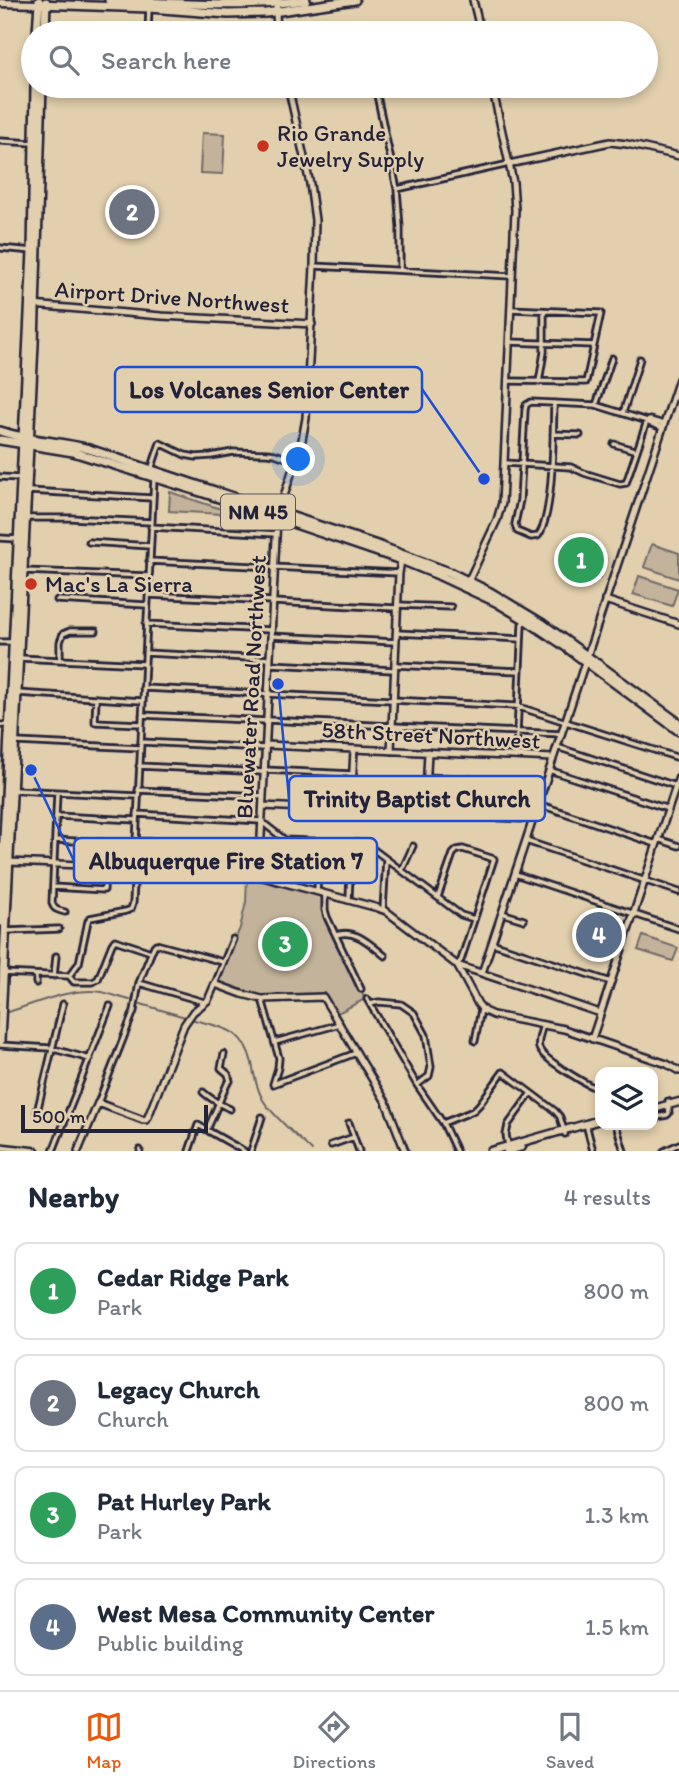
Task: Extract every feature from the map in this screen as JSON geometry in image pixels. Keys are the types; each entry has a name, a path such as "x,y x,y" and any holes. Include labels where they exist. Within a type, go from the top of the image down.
{"main road":[{"path":"109,0 228,14 266,13 287,1 306,0"},
{"path":"0,3 149,3 277,9 355,0"},
{"path":"39,21 42,2"},
{"path":"42,2 44,21"},
{"path":"0,1043 6,931 6,786 15,742 12,725 14,643 28,467 26,441 35,251 35,98"},
{"path":"36,143 41,98"},
{"path":"0,922 4,863 2,841 19,658 20,478 22,456 30,427 33,306"},
{"path":"28,467 34,451 44,443 30,427"},
{"name":"NM 45","path":"0,430 26,441"},
{"path":"0,441 17,448 22,456"},
{"name":"NM 45","path":"0,441 26,441 75,449 401,557 421,561 544,624 677,727"},
{"name":"NM 45","path":"75,449 130,470 177,479 380,553 401,557 467,584 586,658"},
{"path":"496,603 517,608"},
{"path":"526,620 544,624"},
{"path":"658,1106 679,1100"},
{"path":"491,1151 508,1149 595,1124"}],"street":[{"path":"473,0 476,21"},
{"path":"148,21 149,3"},
{"name":"Bluewater Road Northwest","path":"259,876 277,515 302,440 307,409 312,324 315,220 312,194 291,98"},
{"path":"378,98 397,189 400,271"},
{"path":"467,584 497,520 502,503 515,210 509,164 495,98"},
{"path":"0,141 36,143"},
{"path":"397,189 610,142 679,156"},
{"path":"0,248 35,251"},
{"path":"314,267 512,276"},
{"name":"Airport Drive Northwest","path":"33,306 312,324"},
{"path":"508,382 586,383 601,313 511,309"},
{"path":"539,383 544,352 544,311"},
{"path":"510,342 594,345"},
{"path":"596,405 612,358"},
{"path":"623,413 640,359"},
{"path":"482,973 679,379"},
{"path":"554,403 550,494 542,531 534,537 517,531 515,524 520,500 526,405 531,402 554,403 596,405 663,426"},
{"path":"504,463 571,467 624,484 647,421"},
{"path":"553,434 580,435"},
{"path":"69,976 79,963 90,918 131,909 153,474 160,443 190,456 205,457 236,452 275,453 295,461"},
{"path":"614,444 636,451"},
{"path":"0,477 20,478"},
{"path":"27,491 152,498"},
{"path":"26,518 70,518 276,534"},
{"path":"0,538 19,540"},
{"path":"89,542 150,546"},
{"path":"391,751 401,557"},
{"path":"149,561 399,573"},
{"path":"20,571 148,576"},
{"path":"148,595 451,607"},
{"path":"57,600 147,605"},
{"path":"606,600 679,624"},
{"path":"516,756 522,624 526,620"},
{"path":"146,624 396,642"},
{"path":"60,660 63,634 70,631 96,631"},
{"path":"397,634 522,639"},
{"path":"0,642 14,643"},
{"path":"145,653 270,662 520,671"},
{"path":"19,658 144,664"},
{"path":"143,688 519,706 679,758"},
{"path":"17,693 142,701"},
{"path":"96,698 95,722 141,724"},
{"path":"142,715 561,734"},
{"path":"0,725 12,725"},
{"path":"15,742 140,748"},
{"name":"58th Street Northwest","path":"141,742 553,758"},
{"path":"557,747 676,786"},
{"path":"351,810 354,749"},
{"path":"425,813 428,752"},
{"path":"139,766 353,774"},
{"name":"58th Street Northwest","path":"550,770 668,809"},
{"path":"592,1039 679,776"},
{"path":"427,777 545,783"},
{"path":"6,786 57,793 138,796"},
{"path":"138,790 263,796"},
{"path":"57,793 53,906 65,912"},
{"path":"538,804 679,846"},
{"path":"263,806 533,819"},
{"path":"56,816 262,822 285,840 369,846 461,915 474,919"},
{"path":"55,840 222,845 220,873"},
{"path":"283,854 285,840"},
{"path":"526,841 679,892"},
{"path":"317,891 320,842"},
{"path":"349,900 351,843"},
{"path":"402,870 413,846"},
{"path":"438,897 457,849 494,859 461,960 457,965"},
{"path":"383,909 386,859"},
{"path":"4,863 259,876 383,909 457,965 600,1013"},
{"path":"53,887 104,890 104,866"},
{"path":"515,874 679,929"},
{"path":"326,894 325,910 361,989"},
{"path":"502,913 524,920"},
{"path":"6,931 59,929"},
{"path":"336,935 342,933 357,936 385,956"},
{"path":"97,1103 146,1120 184,1025 193,1012 206,1003 233,939"},
{"path":"69,976 74,982 96,981 115,940 151,952"},
{"path":"492,943 611,982"},
{"path":"78,1151 134,1011 139,983 156,944 223,962"},
{"path":"54,976 56,956"},
{"path":"457,965 481,1009 494,1015 564,1029 667,1064 679,1071"},
{"path":"466,982 467,975 474,971"},
{"path":"2,973 69,976"},
{"path":"36,975 36,983"},
{"path":"139,983 206,1003"},
{"path":"215,984 262,999 323,997 386,1102 405,1151"},
{"path":"262,999 279,1062 273,1084 356,1053"},
{"path":"417,1086 429,1076 431,1067 426,1035 414,1013 401,1004 368,1002 417,1086 443,1122 456,1151"},
{"path":"37,1112 63,1004"},
{"path":"53,1151 110,1006"},
{"path":"475,1041 481,1009"},
{"path":"275,1042 340,1024"},
{"path":"542,1025 539,1046 543,1054 595,1088"},
{"path":"0,1043 53,1049 90,1059"},
{"path":"208,1130 230,1081 228,1074 220,1068 224,1054"},
{"path":"443,1122 472,1111 503,1072 555,1111 565,1132"},
{"path":"203,1092 230,1109"},
{"path":"508,1149 508,1125 531,1093"},
{"path":"658,1117 668,1114 668,1103"},
{"path":"251,1151 262,1117"},
{"path":"349,1123 359,1151"},
{"path":"189,1151 198,1125 243,1151"},
{"path":"587,1126 593,1151"},
{"path":"618,1130 624,1151"},
{"path":"331,1145 354,1137"},
{"path":"664,1151 679,1144"},
{"path":"0,1147 36,1151"}],"shaded area":[{"path":"202,133 225,134 223,174 200,173"},
{"path":"170,492 221,509 221,514 169,511"},
{"path":"562,544 606,559 600,577 556,562"},
{"path":"652,544 679,553 679,579 644,567"},
{"path":"639,576 678,589 672,606 633,594"},
{"path":"247,877 322,896 325,917 365,999 336,1014 327,997 323,995 257,996 217,983 240,928 246,902"},
{"path":"643,936 678,948 673,961 638,950"}],"waterway":[{"path":"8,1012 78,992 102,992 130,1000"},
{"path":"141,1004 185,1017"},
{"path":"191,1019 222,1027 243,1042 263,1100 312,1151"}],"place":[{"name":"Rio Grande Jewelry Supply","path":"263,146"},
{"name":"Legacy Church","path":"132,212"},
{"name":"Los Volcanes Senior Center","path":"484,479"},
{"name":"Cedar Ridge Park","path":"581,560"},
{"name":"Mac's La Sierra","path":"31,584"},
{"name":"Trinity Baptist Church","path":"278,684"},
{"name":"Albuquerque Fire Station 7","path":"31,770"},
{"name":"West Mesa Community Center","path":"599,935"},
{"name":"Pat Hurley Park","path":"285,944"}]}
